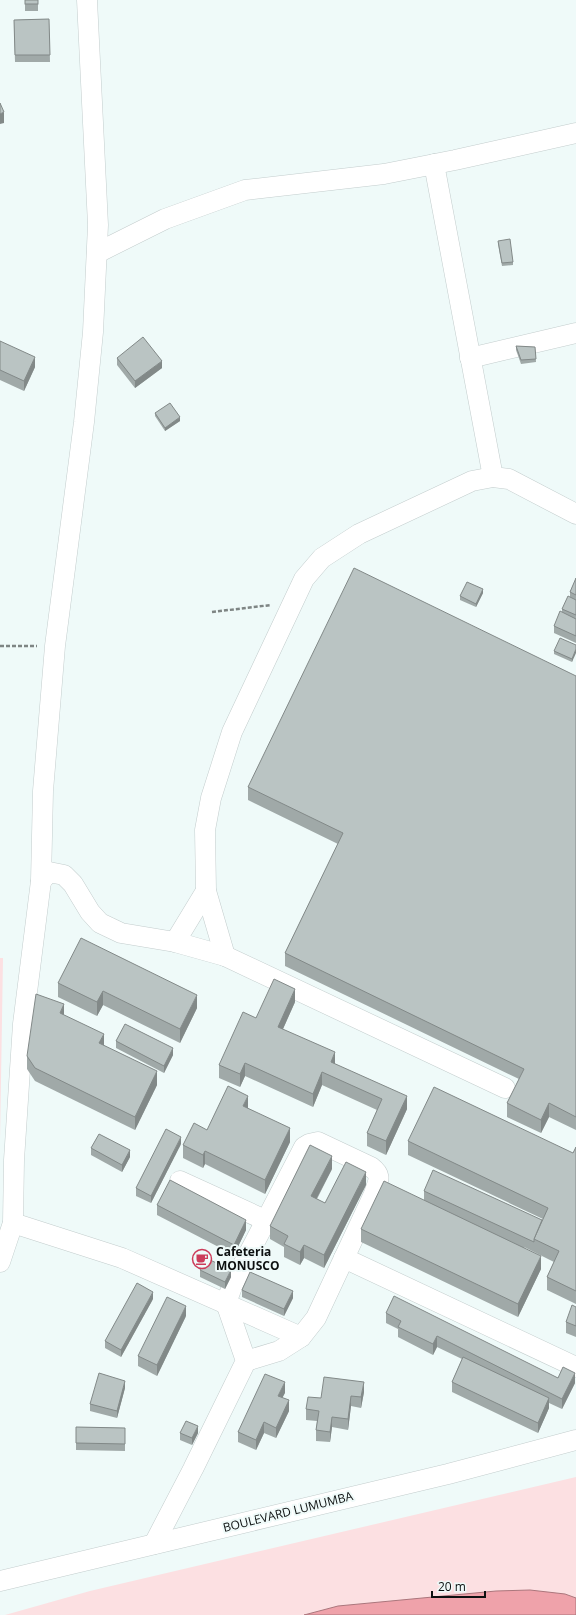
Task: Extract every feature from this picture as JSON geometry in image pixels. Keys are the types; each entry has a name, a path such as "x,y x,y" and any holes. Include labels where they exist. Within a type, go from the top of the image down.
{"street":[{"path":"0,1262 14,1223 14,1160 23,1024 41,881 43,791 55,646 84,422 93,339 97,253 96,188 87,0"},
{"path":"97,253 165,219 245,190 384,174 576,134"},
{"path":"434,164 493,477"},
{"path":"470,358 576,333"},
{"path":"225,956 206,891 205,830 211,798 232,732 304,579 322,558 359,534 472,482 493,477 509,479 576,514"},
{"path":"41,881 49,872 64,875 73,884 90,912 100,923 121,933 174,942 225,956 505,1088"},
{"path":"174,942 206,891"},
{"path":"154,1544 246,1361 226,1303 232,1284 304,1147 318,1142 378,1172 379,1178 374,1194 316,1318 301,1337 279,1351 246,1361"},
{"path":"180,1181 265,1220"},
{"path":"14,1223 122,1258 301,1337"},
{"path":"344,1258 576,1367"},
{"name":"BOULEVARD LUMUMBA","path":"0,1581 448,1474 576,1440"}],"path":[{"path":"212,612 270,605 291,605"},
{"path":"0,646 55,646"}],"shaded area":[{"path":"0,958 3,958 0,1140"},
{"path":"576,1477 576,1598 565,1594 415,1599 338,1606 304,1615 5,1615 90,1591"},
{"path":"530,1590 565,1594 576,1598 576,1615 304,1615 338,1606 496,1591"}],"building":[{"path":"25,0 38,0 38,4 25,4"},
{"path":"49,19 50,55 15,55 14,20"},
{"path":"0,103 4,112 0,114"},
{"path":"510,239 513,262 502,263 498,241"},
{"path":"143,337 162,361 135,381 117,358"},
{"path":"0,341 35,357 24,381 0,370"},
{"path":"516,346 535,347 536,359 521,360"},
{"path":"170,403 180,417 165,428 155,413"},
{"path":"354,568 576,676 576,1117 549,1103 541,1120 507,1103 524,1069 285,953 343,833 248,787"},
{"path":"576,578 576,595 570,592"},
{"path":"467,582 483,589 476,604 460,596"},
{"path":"568,596 576,600 576,615 562,609"},
{"path":"560,611 576,619 576,636 554,626"},
{"path":"560,638 576,645 572,659 554,651"},
{"path":"81,938 197,995 180,1029 103,991 97,1002 58,983"},
{"path":"274,979 295,989 278,1027 335,1052 331,1062 407,1096 386,1141 367,1133 382,1099 322,1072 313,1094 245,1063 240,1074 219,1065 243,1012 256,1018"},
{"path":"36,994 64,1004 60,1013 104,1034 99,1043 157,1071 135,1117 35,1068 27,1056"},
{"path":"125,1024 173,1048 164,1066 116,1041"},
{"path":"228,1086 248,1096 243,1106 290,1128 265,1180 205,1151 203,1155 183,1145 194,1123 207,1130"},
{"path":"434,1087 573,1153 576,1147 576,1291 547,1277 559,1251 534,1239 548,1208 408,1141"},
{"path":"166,1129 181,1137 151,1196 136,1188"},
{"path":"99,1134 130,1150 122,1165 91,1148"},
{"path":"310,1145 332,1156 311,1196 325,1203 346,1162 366,1172 324,1255 304,1245 300,1252 284,1244 288,1236 270,1226"},
{"path":"433,1170 542,1220 534,1242 424,1191"},
{"path":"170,1180 246,1220 234,1245 157,1205"},
{"path":"384,1181 541,1256 518,1304 361,1229"},
{"path":"206,1258 231,1270 225,1282 200,1270"},
{"path":"250,1272 293,1291 284,1309 242,1290"},
{"path":"137,1283 153,1292 121,1350 105,1341"},
{"path":"394,1296 558,1378 563,1367 575,1373 562,1399 437,1336 433,1344 398,1327 401,1321 386,1313"},
{"path":"167,1297 186,1306 157,1365 138,1356"},
{"path":"572,1305 576,1307 576,1326 566,1322"},
{"path":"463,1357 549,1398 538,1423 452,1382"},
{"path":"99,1373 125,1381 117,1411 90,1404"},
{"path":"265,1374 285,1382 278,1396 289,1400 276,1428 264,1422 256,1440 238,1432"},
{"path":"324,1377 364,1382 361,1397 351,1396 348,1419 332,1417 330,1432 316,1430 319,1411 306,1409 308,1397 321,1398"},
{"path":"186,1421 198,1426 192,1438 180,1433"},
{"path":"76,1427 125,1428 125,1444 76,1443"}],"place":[{"name":"Cafeteria MONUSCO","path":"202,1259"}]}
